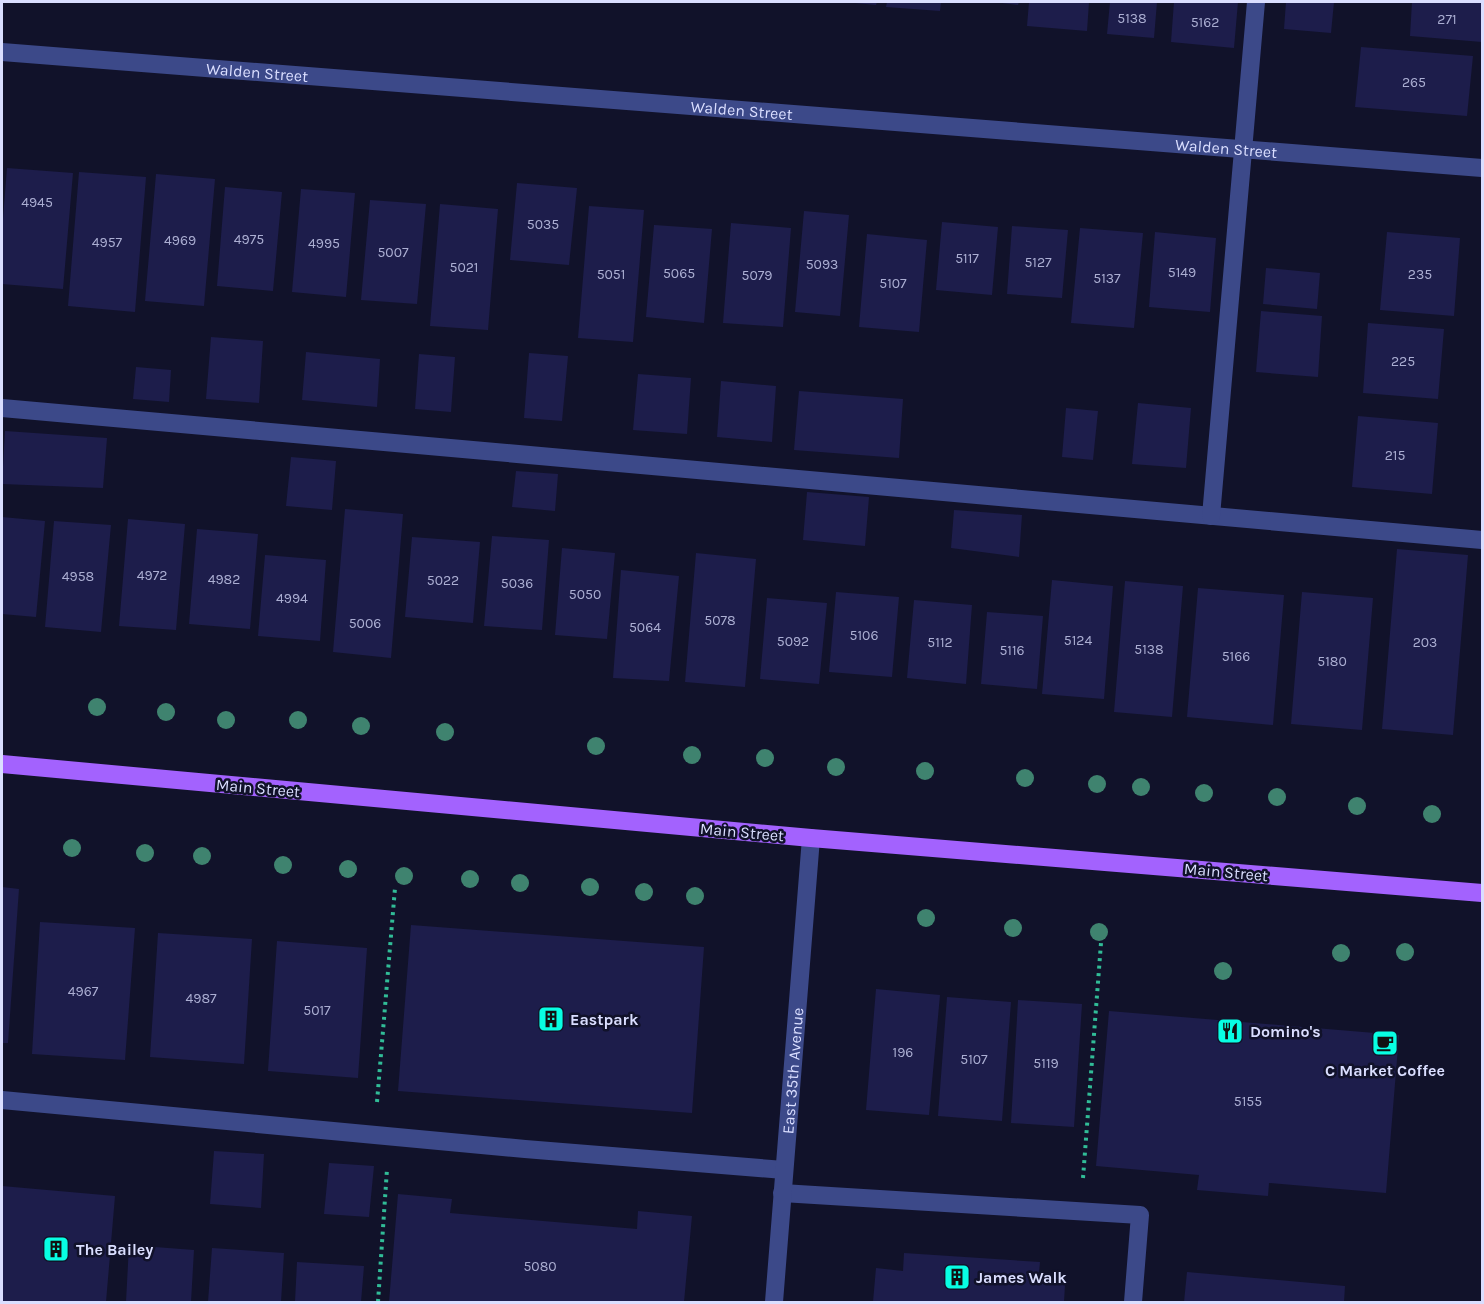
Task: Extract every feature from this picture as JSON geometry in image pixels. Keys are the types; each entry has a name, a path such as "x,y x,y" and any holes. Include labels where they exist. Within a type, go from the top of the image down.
{"main road":[{"name":"Main Street","path":"2,764 811,838 1482,893"}],"street":[{"path":"1211,516 1256,2"},
{"name":"Walden Street","path":"2,52 1244,147 1482,168"},
{"path":"2,408 1482,540"},
{"name":"East 35th Avenue","path":"774,1302 811,838"},
{"path":"2,1100 382,1136 784,1170"},
{"path":"782,1192 1140,1215 1133,1302"}],"path":[{"path":"378,1302 382,1136 395,888"},
{"path":"1080,1212 1101,943"}],"building":[{"path":"855,2 877,2 876,5"},
{"path":"887,2 941,2 940,11 886,7"},
{"path":"994,2 1019,2 1018,5"},
{"path":"1029,2 1089,2 1087,31 1027,26"},
{"path":"1110,2 1157,2 1154,38 1107,34"},
{"path":"1174,2 1238,2 1234,48 1171,42"},
{"path":"1286,2 1334,2 1331,33 1284,29"},
{"path":"1412,2 1482,2 1482,42 1410,36"},
{"path":"1361,47 1473,56 1467,116 1355,107"},
{"path":"7,168 73,173 63,289 2,284 2,231"},
{"path":"79,172 146,177 135,312 68,306"},
{"path":"156,174 215,179 204,306 145,301"},
{"path":"517,183 577,188 569,265 510,260"},
{"path":"225,187 282,192 273,291 217,286"},
{"path":"301,189 355,193 346,297 292,292"},
{"path":"370,200 426,204 417,304 361,300"},
{"path":"440,204 498,209 488,330 430,326"},
{"path":"589,206 644,210 633,342 578,338"},
{"path":"804,211 849,215 840,316 795,312"},
{"path":"942,222 998,227 992,295 936,290"},
{"path":"731,223 791,228 783,327 723,323"},
{"path":"654,225 712,229 704,323 646,317"},
{"path":"1012,226 1068,230 1062,298 1007,294"},
{"path":"1080,228 1143,233 1134,328 1071,323"},
{"path":"1155,232 1216,238 1210,312 1149,307"},
{"path":"1387,232 1460,238 1454,316 1380,310"},
{"path":"867,234 927,240 919,332 859,327"},
{"path":"1266,268 1320,273 1317,309 1263,304"},
{"path":"1261,311 1322,316 1318,377 1256,372"},
{"path":"1368,323 1444,329 1438,399 1363,393"},
{"path":"211,337 263,341 259,403 206,399"},
{"path":"306,352 380,359 377,407 302,400"},
{"path":"529,353 568,356 562,421 524,418"},
{"path":"419,354 455,357 451,412 415,409"},
{"path":"136,367 171,370 169,402 133,399"},
{"path":"638,374 691,378 687,434 633,430"},
{"path":"721,381 776,386 772,442 717,437"},
{"path":"799,391 903,399 899,458 794,450"},
{"path":"1138,403 1191,408 1186,468 1132,464"},
{"path":"1066,408 1098,411 1093,460 1062,457"},
{"path":"1358,416 1438,423 1432,494 1352,487"},
{"path":"5,431 107,438 103,488 2,484"},
{"path":"291,457 336,461 332,510 286,506"},
{"path":"516,471 558,474 555,511 512,507"},
{"path":"807,492 869,497 865,546 803,540"},
{"path":"345,509 403,514 391,658 333,652"},
{"path":"954,510 1022,515 1019,557 951,548"},
{"path":"2,517 45,521 36,617 2,614"},
{"path":"128,519 185,524 176,630 119,626"},
{"path":"54,521 111,525 101,632 45,627"},
{"path":"197,529 258,534 250,629 189,624"},
{"path":"492,536 549,540 542,630 484,626"},
{"path":"412,537 480,542 473,623 405,617"},
{"path":"562,548 615,553 607,639 555,635"},
{"path":"1397,549 1468,555 1453,735 1382,729"},
{"path":"696,553 756,559 745,687 685,682"},
{"path":"265,555 326,560 320,641 258,636"},
{"path":"621,570 679,576 669,681 613,678"},
{"path":"1052,580 1113,586 1104,699 1042,694"},
{"path":"1125,581 1183,586 1172,717 1114,712"},
{"path":"1198,588 1284,595 1273,725 1187,717"},
{"path":"836,592 899,597 892,677 829,672"},
{"path":"1302,592 1373,598 1362,730 1291,724"},
{"path":"767,598 827,603 819,684 760,679"},
{"path":"914,600 972,605 966,684 907,678"},
{"path":"987,612 1043,616 1037,689 981,684"},
{"path":"2,887 19,889 8,1043 2,1043"},
{"path":"40,922 135,928 125,1060 32,1054"},
{"name":"Eastpark","path":"411,925 704,947 692,1113 398,1091"},
{"path":"158,933 252,939 244,1064 150,1057"},
{"path":"277,941 367,948 358,1078 268,1071"},
{"path":"876,989 940,995 929,1115 866,1110"},
{"path":"947,997 1011,1002 1002,1121 938,1116"},
{"path":"1018,1000 1082,1004 1074,1127 1011,1123"},
{"path":"1109,1011 1399,1035 1386,1193 1269,1183 1268,1196 1197,1190 1199,1175 1096,1166"},
{"path":"214,1151 264,1154 261,1208 210,1204"},
{"path":"329,1163 374,1166 369,1217 324,1214"},
{"name":"The Bailey","path":"2,1186 115,1196 106,1302 2,1302"},
{"path":"398,1194 452,1199 450,1213 637,1229 638,1211 692,1216 684,1302 389,1302"},
{"path":"129,1245 194,1250 191,1302 126,1302"},
{"path":"212,1248 284,1253 281,1302 208,1302"},
{"name":"James Walk","path":"904,1253 1040,1262 1038,1283 1065,1285 1064,1302 873,1302 876,1268 903,1271"},
{"path":"297,1262 364,1266 361,1302 295,1302"},
{"path":"1187,1272 1345,1286 1344,1302 1184,1302"}],"place":[{"name":"Eastpark","path":"551,1019"},
{"name":"Domino's","path":"1230,1031"},
{"name":"C Market Coffee","path":"1385,1043"},
{"name":"The Bailey","path":"56,1249"},
{"name":"James Walk","path":"957,1277"}]}
